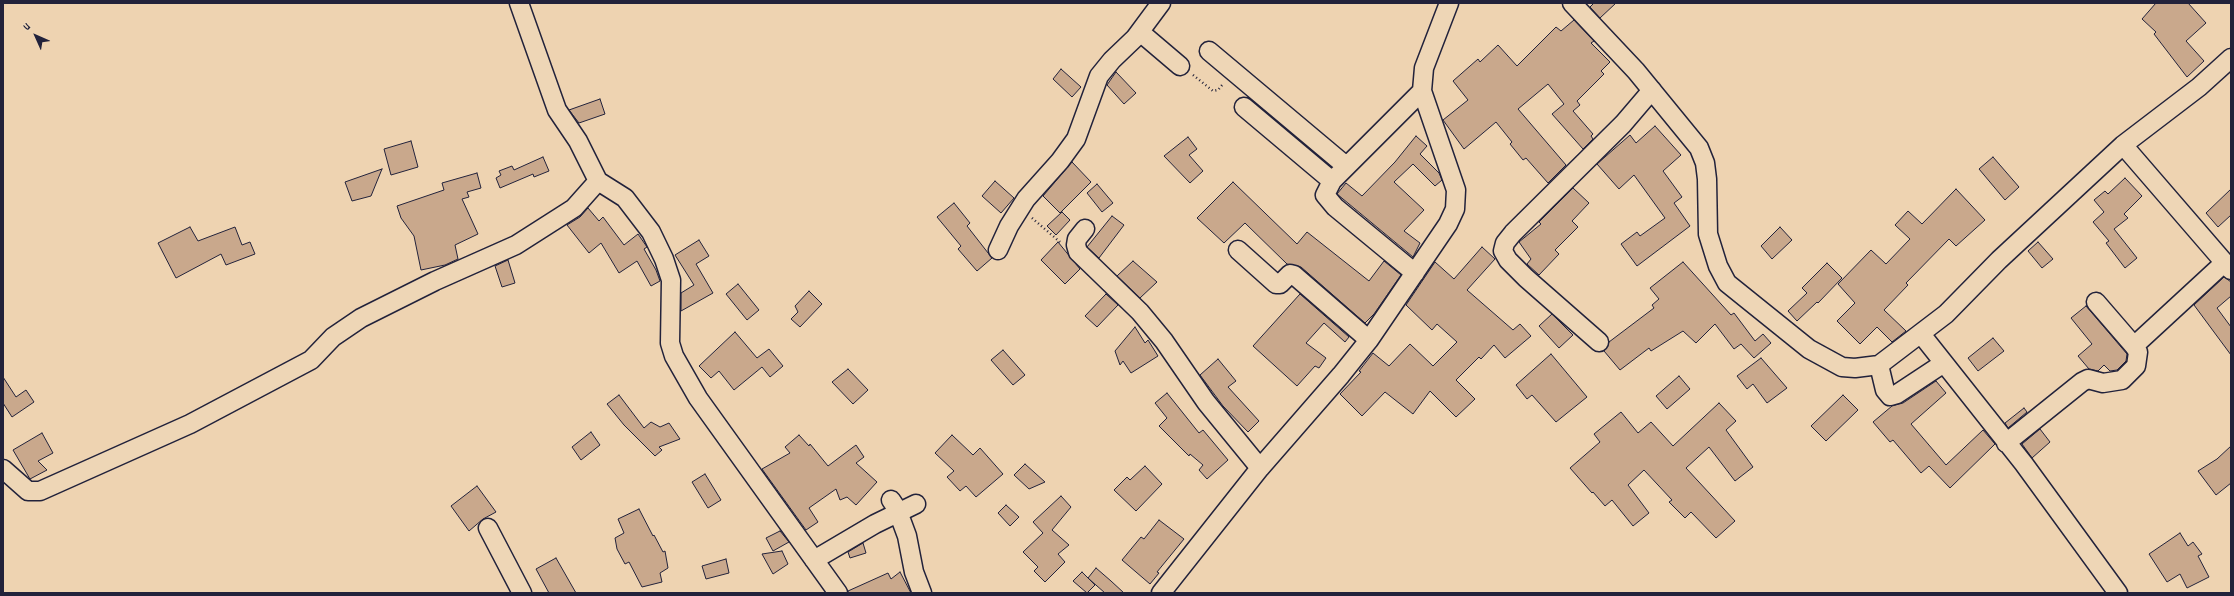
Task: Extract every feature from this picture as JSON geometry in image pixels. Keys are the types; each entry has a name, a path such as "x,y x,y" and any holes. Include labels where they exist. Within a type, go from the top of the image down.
{"street":[{"path":"518,3 557,110 578,140 598,181 625,198 651,232 664,259 670,280 670,343 674,356 698,398 838,593"},
{"path":"998,250 1020,207 1060,161 1076,139 1099,76 1140,32 1161,3"},
{"path":"1161,593 1260,468 1331,387 1369,340 1448,224 1457,200 1456,190 1422,91 1424,68 1449,3"},
{"path":"1572,3 1610,42 1686,130 1699,148 1705,163 1708,234 1718,266 1727,283 1791,336 1842,367 1866,368 1879,365 1921,334 1946,314 1999,260 2123,145 2198,87 2231,58"},
{"path":"1140,32 1180,66"},
{"path":"1210,51 1346,166"},
{"path":"1599,342 1526,278 1508,260 1503,252 1505,243 1518,228 1623,124 1652,90"},
{"path":"1415,272 1329,201 1325,195 1332,181 1422,91"},
{"path":"1244,107 1332,181"},
{"path":"2123,145 2228,267 2134,346"},
{"path":"3,469 28,492 40,491 190,424 311,360 333,337 361,318 435,281 501,253 526,240 574,208 598,181"},
{"path":"1086,229 1077,239 1076,245 1082,257 1140,312 1164,341 1206,402 1260,468"},
{"path":"1238,250 1276,284 1280,284 1290,274 1294,275 1369,340"},
{"path":"2006,443 2082,382 2088,380 2103,383 2122,380 2136,366 2138,352 2096,302"},
{"path":"1921,334 2006,443 2118,593"},
{"path":"1879,365 1885,390 1890,396 1897,394 1944,363"},
{"path":"814,560 895,507 916,504"},
{"path":"895,507 907,536 914,572 922,593"},
{"path":"488,528 522,593"}],"path":[{"path":"1180,66 1216,92 1233,71"},
{"path":"1020,207 1045,230 1082,257"}],"building":[{"path":"1594,3 1616,3 1600,18 1590,7"},
{"path":"2156,3 2188,3 2206,23 2186,41 2204,61 2187,77 2154,34 2156,32 2142,19"},
{"path":"1574,20 1594,41 1591,43 1610,62 1601,71 1604,74 1577,101 1580,105 1573,111 1593,134 1591,136 1593,139 1583,149 1552,114 1564,104 1548,84 1518,109 1566,165 1548,183 1526,158 1523,160 1510,144 1512,142 1496,122 1464,149 1443,120 1468,100 1453,81 1478,59 1480,62 1498,45 1517,66 1556,27 1561,31"},
{"path":"1061,69 1081,87 1072,97 1053,79"},
{"path":"1116,72 1136,93 1124,104 1107,85"},
{"path":"600,99 605,114 579,123 569,110"},
{"path":"1655,126 1681,155 1663,171 1682,197 1674,203 1690,226 1637,266 1621,244 1637,232 1640,236 1665,218 1634,175 1619,189 1597,164 1630,135 1636,143"},
{"path":"1416,136 1427,146 1420,154 1439,173 1442,180 1435,186 1413,164 1394,182 1424,210 1404,231 1420,243 1413,257 1337,194 1346,183 1362,196 1395,162"},
{"path":"1188,137 1197,149 1189,155 1203,171 1190,183 1164,156"},
{"path":"411,141 418,167 391,175 384,149"},
{"path":"543,157 549,171 534,177 533,174 500,188 496,178 501,175 499,171 512,166 514,170"},
{"path":"1993,157 2019,187 2005,200 1979,169"},
{"path":"1072,162 1091,182 1060,213 1043,196"},
{"path":"382,169 371,196 352,201 345,182"},
{"path":"477,173 481,188 467,192 469,197 462,199 478,234 455,245 458,259 445,265 421,270 414,236 401,218 397,206 444,190 442,183"},
{"path":"2125,178 2142,196 2124,214 2128,218 2114,229 2137,258 2125,268 2106,243 2109,241 2093,222 2104,212 2094,200 2105,191 2108,194"},
{"path":"995,181 1014,198 1001,213 982,196"},
{"path":"1233,182 1297,244 1307,232 1369,281 1384,261 1401,275 1374,314 1365,323 1301,267 1287,264 1245,223 1224,243 1197,218"},
{"path":"1097,184 1113,203 1102,212 1087,193"},
{"path":"1573,188 1589,203 1572,221 1578,227 1555,250 1559,254 1539,275 1527,264 1531,259 1519,242 1541,224 1539,222"},
{"path":"1956,189 1985,220 1956,246 1949,239 1906,283 1908,285 1884,310 1906,331 1892,342 1877,327 1860,344 1837,321 1855,303 1838,284 1871,250 1886,264 1910,239 1895,225 1908,211 1922,224"},
{"path":"2231,189 2231,215 2218,227 2206,213"},
{"path":"954,203 970,223 967,226 992,258 977,271 958,249 961,246 937,217"},
{"path":"588,208 599,221 603,217 624,245 638,234 647,247 644,249 656,270 660,281 651,286 637,261 619,273 601,243 589,253 567,225 580,217"},
{"path":"1062,212 1070,220 1056,235 1047,226"},
{"path":"1112,216 1124,225 1099,258 1087,247"},
{"path":"190,227 198,241 235,227 242,245 250,242 255,254 226,265 221,254 176,278 158,243"},
{"path":"1780,227 1792,240 1772,259 1761,246"},
{"path":"699,240 709,256 696,264 713,293 681,311 681,293 694,285 675,255"},
{"path":"1058,242 1080,269 1065,284 1041,260"},
{"path":"2038,242 2053,259 2042,268 2028,251"},
{"path":"1482,247 1495,259 1467,290 1513,330 1520,324 1531,336 1505,358 1494,345 1481,359 1479,357 1456,380 1475,399 1456,417 1430,391 1413,414 1385,392 1362,416 1340,394 1361,372 1359,371 1373,353 1389,366 1410,344 1433,366 1457,342 1437,324 1432,330 1406,305 1435,262 1454,279"},
{"path":"508,260 515,283 502,287 495,266"},
{"path":"1133,261 1157,282 1140,298 1117,276"},
{"path":"1683,262 1731,315 1734,313 1755,341 1763,334 1771,343 1754,358 1741,344 1734,349 1715,324 1696,343 1683,331 1651,351 1649,348 1620,370 1604,351 1609,342 1654,308 1652,305 1659,299 1650,288"},
{"path":"1827,263 1842,278 1818,303 1817,302 1797,321 1788,311 1807,293 1802,288"},
{"path":"2224,277 2231,282 2231,296 2217,308 2231,327 2231,355 2194,305"},
{"path":"738,284 759,310 747,320 726,294"},
{"path":"809,291 822,304 800,327 791,319 798,312 795,306"},
{"path":"1106,294 1118,305 1097,327 1085,316"},
{"path":"1300,294 1349,337 1345,342 1324,323 1306,343 1326,358 1319,368 1315,366 1297,386 1253,346"},
{"path":"2086,306 2127,354 2126,361 2117,370 2110,371 2104,365 2098,371 2089,369 2078,356 2092,344 2071,318"},
{"path":"1552,314 1573,335 1559,348 1539,326"},
{"path":"1135,327 1145,343 1148,340 1158,356 1131,373 1123,361 1120,365 1115,351"},
{"path":"735,332 757,358 769,349 783,366 770,377 762,367 734,390 719,371 711,378 699,366"},
{"path":"1993,338 2004,351 1978,371 1968,358"},
{"path":"1003,350 1025,375 1013,385 991,360"},
{"path":"1551,354 1587,397 1556,422 1532,395 1527,399 1516,385"},
{"path":"1761,358 1787,388 1767,403 1753,384 1747,389 1737,376"},
{"path":"1218,359 1236,381 1228,387 1259,421 1248,432 1223,406 1200,375"},
{"path":"848,369 868,390 853,404 832,382"},
{"path":"1679,376 1690,389 1667,409 1656,396"},
{"path":"3,377 16,397 26,390 34,402 12,417 3,403"},
{"path":"1936,381 1946,393 1911,424 1946,465 1983,430 1995,444 1950,488 1929,466 1921,473 1893,440 1890,442 1873,422 1892,406 1903,403"},
{"path":"1167,393 1199,433 1203,430 1228,460 1207,479 1199,470 1203,465 1190,454 1189,456 1159,426 1167,418 1155,403"},
{"path":"619,395 644,428 651,422 660,427 669,423 680,439 659,447 662,450 655,456 624,425 607,404"},
{"path":"1843,395 1858,410 1826,441 1811,426"},
{"path":"1719,403 1736,421 1726,430 1753,467 1735,481 1709,447 1686,468 1735,521 1716,538 1691,512 1685,518 1669,502 1672,500 1644,470 1628,485 1649,513 1633,526 1612,500 1605,506 1570,468 1600,442 1594,434 1621,412 1638,433 1651,422 1673,446"},
{"path":"2024,408 2027,412 2008,428 2005,423"},
{"path":"2040,429 2050,442 2032,458 2022,444"},
{"path":"591,432 600,445 581,460 572,447"},
{"path":"42,433 53,453 38,461 47,470 30,479 13,450"},
{"path":"799,435 809,446 810,444 828,466 856,445 864,457 856,463 877,482 856,505 847,497 840,500 836,489 809,508 818,522 806,530 762,469 790,453 785,447"},
{"path":"952,435 973,455 980,448 1003,474 976,497 966,486 960,491 947,477 954,471 935,453"},
{"path":"2231,446 2231,483 2216,495 2198,471 2217,459"},
{"path":"1025,464 1045,482 1029,489 1014,475"},
{"path":"1145,466 1162,484 1136,511 1114,490 1127,477 1130,480"},
{"path":"705,474 721,500 708,508 692,482"},
{"path":"477,486 496,512 483,519 469,531 451,506"},
{"path":"1061,496 1071,507 1052,530 1069,545 1058,554 1065,562 1045,582 1034,571 1038,567 1023,552 1043,533 1033,522"},
{"path":"1006,505 1019,517 1010,526 998,513"},
{"path":"639,509 653,536 654,535 663,552 665,551 668,568 660,573 662,582 642,587 629,562 625,564 617,549 615,538 624,533 618,519"},
{"path":"1159,520 1184,539 1157,572 1159,573 1150,584 1122,560 1141,537 1144,539"},
{"path":"780,531 789,542 773,551 766,538"},
{"path":"2180,533 2188,546 2193,542 2202,554 2198,556 2209,577 2187,588 2180,574 2167,582 2149,554"},
{"path":"863,543 866,553 850,558 848,552"},
{"path":"782,551 788,564 773,574 762,554"},
{"path":"556,558 576,593 549,593 536,569"},
{"path":"726,559 729,573 706,579 702,566"},
{"path":"1096,568 1124,593 1105,593 1088,578"},
{"path":"900,572 911,593 848,593 848,591 888,573 891,579"},
{"path":"1082,572 1095,585 1087,593 1073,581"}]}
